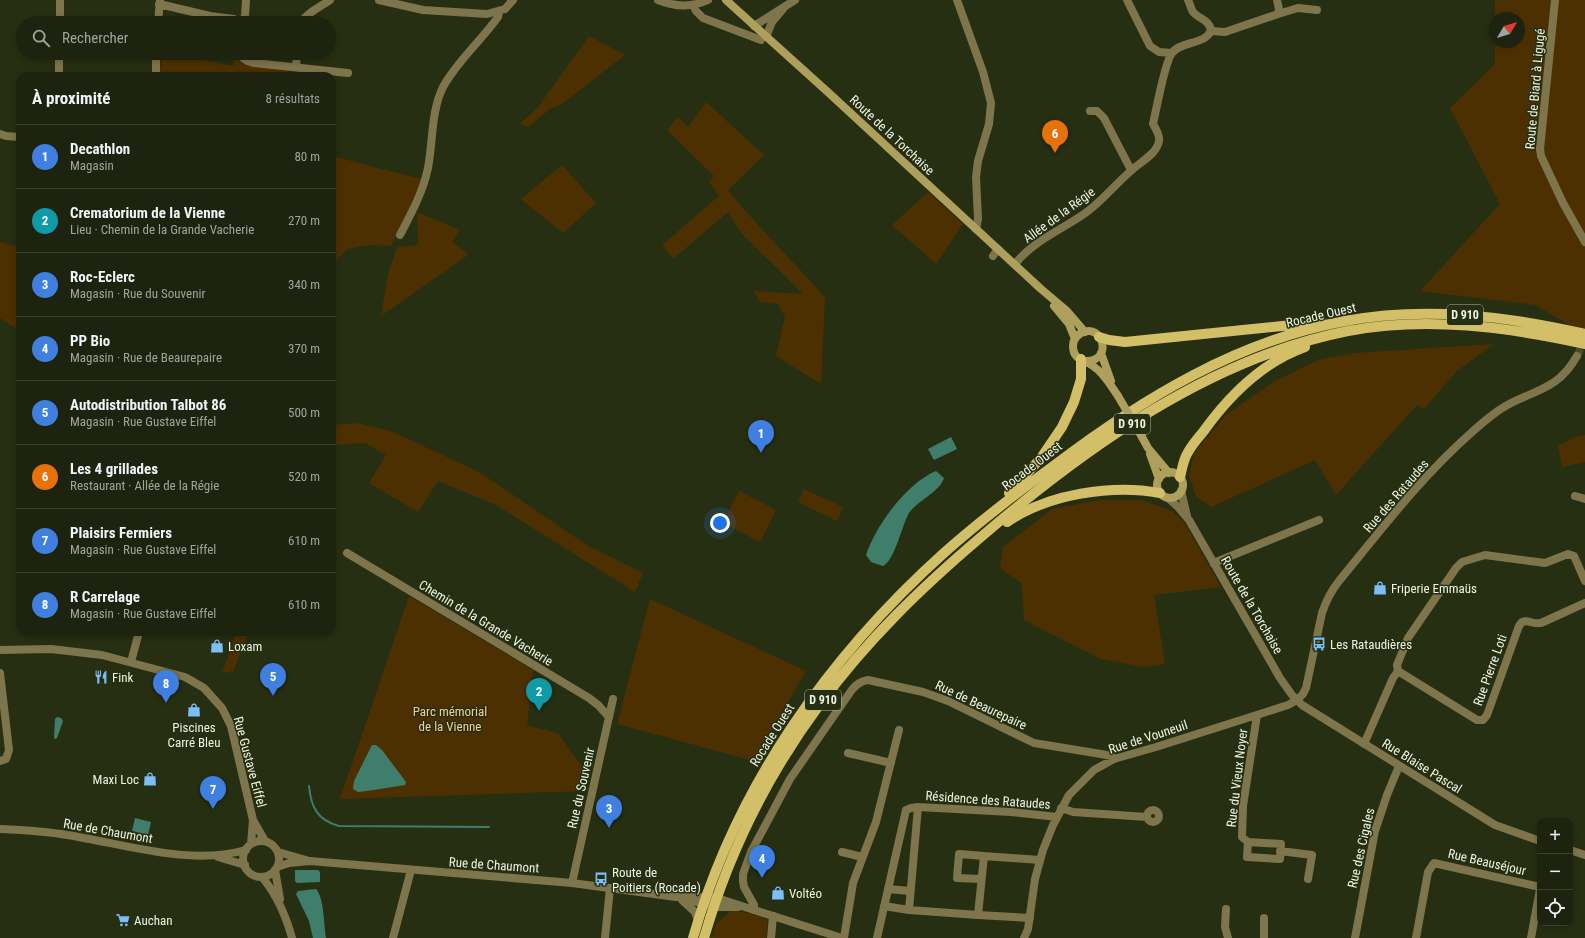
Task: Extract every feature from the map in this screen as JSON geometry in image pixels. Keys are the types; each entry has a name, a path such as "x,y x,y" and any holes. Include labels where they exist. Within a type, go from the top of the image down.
{"main road":[{"name":"Route de la Torchaise","path":"726,0 754,26 764,38 884,143 1041,289 1067,311 1085,332"},
{"name":"Route de la Torchaise","path":"1041,289 1067,320 1075,339"},
{"name":"Rocade Ouest","path":"693,938 717,868 744,807 777,749 810,700 846,653 867,629 916,579 963,536 1068,454 1118,420 1178,384 1208,368 1254,347 1295,333 1344,321 1407,314 1462,314 1512,320 1585,334"},
{"path":"1159,480 1148,448 1118,396 1099,371 1074,352 1073,348 1077,336 1085,332 1093,332 1099,337 1125,342 1311,322 1344,321"},
{"name":"Rocade Ouest","path":"704,938 716,902 754,812 786,754 810,718 860,653 932,578 1016,506 1113,436 1164,404 1219,374 1277,350 1323,336 1363,328 1408,324 1462,325 1511,330 1585,344"},
{"path":"932,578 1021,512 1034,506 1064,498 1103,491 1137,490 1164,496 1176,496 1181,491 1182,484 1180,477 1184,460 1192,446 1221,407 1247,382 1276,362 1299,349 1363,328"},
{"path":"1084,360 1095,359 1101,353 1103,345 1099,337"},
{"path":"1101,353 1118,396"},
{"path":"963,536 1033,468 1055,438 1068,415 1077,391 1081,379 1084,360"},
{"path":"1148,448 1169,473"},
{"path":"1164,496 1157,487 1159,480 1163,475 1169,473 1180,477"}],"street":[{"path":"60,0 60,16"},
{"path":"245,16 246,0"},
{"path":"308,16 330,0"},
{"path":"379,0 435,11 487,14 499,12 508,6 513,0"},
{"path":"658,0 674,5 695,3 701,4 708,0"},
{"path":"695,3 696,11 703,18 764,38 772,22 795,0"},
{"path":"957,0 983,72 991,103 989,124 978,161 976,177 978,219 976,229"},
{"path":"1127,0 1150,46 1159,52 1172,53 1184,45 1205,38 1211,30"},
{"path":"1188,0 1193,12 1208,23 1211,30"},
{"path":"1277,0 1279,9 1278,14"},
{"name":"Route de Biard à Ligugé","path":"1555,0 1540,156 1563,203 1585,242"},
{"path":"159,16 160,2 210,16"},
{"path":"754,26 772,13 787,6"},
{"path":"1211,30 1224,32 1298,8 1316,10"},
{"path":"400,235 415,206 424,182 428,168 435,117 444,87 470,50 498,17 499,12"},
{"name":"Allée de la Régie","path":"1015,264 1042,240 1085,213 1100,201 1130,170 1153,152 1159,142 1159,136 1153,124 1167,64 1172,53"},
{"path":"59,60 59,72"},
{"path":"156,60 156,72"},
{"path":"245,60 265,64 348,73"},
{"path":"296,60 296,67"},
{"path":"1090,111 1097,111 1104,118 1130,170"},
{"path":"0,134 16,137"},
{"path":"993,256 998,249"},
{"name":"Rue des Rataudes","path":"1297,700 1306,688 1324,608 1331,591 1339,580 1420,484 1471,433 1504,407 1554,383 1567,372 1577,356"},
{"name":"Route de la Torchaise","path":"1181,491 1189,520"},
{"name":"Route de la Torchaise","path":"1164,496 1177,506 1189,520 1287,689 1297,700"},
{"path":"1575,496 1585,499"},
{"path":"1214,564 1319,520"},
{"name":"Chemin de la Grande Vacherie","path":"347,553 589,698 609,717"},
{"path":"1364,744 1393,678 1398,670 1397,665 1408,638 1456,568 1462,562 1485,555 1545,563 1568,554 1574,556 1585,581"},
{"name":"Rue Pierre Loti","path":"1398,670 1477,720 1483,720 1487,715 1520,623 1524,620 1537,624 1541,623 1585,604"},
{"path":"131,662 138,636"},
{"name":"Rue Gustave Eiffel","path":"0,650 34,648 69,650 102,655 191,679 204,688 216,700 231,726 253,820 265,842"},
{"path":"0,673 8,750 6,759 0,761"},
{"name":"Rue de Beaurepaire","path":"754,910 754,905 744,887 743,881 743,874 751,852 790,779 851,691 863,680 923,692 948,701 1034,743 1101,754 1111,756 1114,759"},
{"name":"Rue du Souvenir","path":"572,883 614,699"},
{"name":"Rue de Vouneuil","path":"1024,938 1028,930 1035,879 1040,860 1057,817 1069,795 1094,770 1114,759 1257,715 1288,705 1297,700"},
{"name":"Rue Blaise Pascal","path":"1297,700 1306,708 1495,825 1537,840"},
{"name":"Rue du Vieux Noyer","path":"1248,842 1248,857 1280,859 1281,844 1248,842 1242,837 1243,806 1257,715"},
{"path":"843,938 853,883 876,822 899,730"},
{"path":"848,753 891,763"},
{"name":"Rue des Cigales","path":"1355,938 1375,831 1398,766"},
{"path":"877,938 906,810 918,807 909,910"},
{"name":"Résidence des Rataudes","path":"918,807 1011,812 1057,817"},
{"path":"1062,808 1073,812 1147,817"},
{"name":"Rue Gustave Eiffel","path":"248,847 253,820"},
{"name":"Rue de Chaumont","path":"0,829 67,835 146,850 212,855"},
{"path":"212,855 234,853 255,842 265,842 275,847 279,857 276,869 276,882 282,910 292,938"},
{"path":"248,847 244,855 245,865 250,872 254,875 262,877 271,874 276,869"},
{"path":"1573,851 1585,855"},
{"name":"Rue de Chaumont","path":"278,852 310,861"},
{"path":"842,852 862,857"},
{"path":"1280,852 1312,855 1308,879"},
{"path":"981,879 957,878 959,854 1040,860"},
{"path":"212,855 245,865"},
{"path":"978,915 984,856"},
{"name":"Rue de Chaumont","path":"276,869 289,863 310,861 572,883 746,907 843,938"},
{"name":"Rue Beauséjour","path":"1416,938 1428,872 1434,863 1537,887"},
{"path":"393,938 411,870"},
{"path":"262,877 269,885 282,910"},
{"path":"605,938 610,888"},
{"path":"888,889 910,891"},
{"path":"1531,938 1540,890"},
{"path":"676,897 686,903 695,912 698,921"},
{"path":"884,906 909,910 1030,918"},
{"path":"1226,909 1225,927 1228,938"},
{"path":"771,938 773,916"},
{"path":"1264,918 1264,938"}],"green space":[{"path":"1495,0 1585,0 1585,335 1536,305 1420,291 1500,204 1450,108 1495,64 1495,48 1525,48 1525,12 1495,12"},
{"path":"589,36 625,55 562,104 550,109 528,127 520,124 538,107"},
{"path":"162,60 201,60 233,66 234,60 240,60 253,66 290,70 287,72 160,72"},
{"path":"706,102 764,155 728,190 751,218 825,298 821,384 776,356 785,317 778,304 760,302 754,291 803,294 741,233 728,212 673,259 662,245 719,196 709,182 714,176 667,130 678,117 688,127"},
{"path":"336,157 421,179 409,209 391,246 369,245 347,249 336,261"},
{"path":"562,165 596,203 563,233 521,199"},
{"path":"928,192 963,224 936,264 892,225"},
{"path":"417,212 460,230 452,241 468,255 381,316 388,274 397,247 418,245"},
{"path":"0,242 16,246 16,328 0,318"},
{"path":"1494,344 1457,371 1424,409 1417,405 1336,495 1315,460 1211,507 1196,496 1189,475 1194,453 1227,414 1275,381 1320,359 1355,353"},
{"path":"357,423 391,431 479,472 590,547 643,573 635,592 496,505 438,481 418,512 369,483 386,455 365,443 336,445 336,425"},
{"path":"1585,435 1585,462 1562,467 1558,446 1574,437"},
{"path":"804,489 843,507 837,521 798,502"},
{"path":"739,491 776,510 760,542 723,523"},
{"path":"1100,500 1142,500 1172,511 1184,522 1221,587 1154,595 1165,664 1144,667 1101,659 1024,620 1022,584 1000,568 1003,547 1052,509"},
{"name":"Parc mémorial de la Vienne","path":"409,596 533,670 527,725 558,733 588,775 584,791 340,799"},
{"path":"650,599 806,671 754,761 617,724"},
{"path":"236,636 246,636 233,672 222,673"},
{"path":"732,910 756,915 765,919 768,925 766,938 712,938 716,924"}],"water":[{"path":"951,437 957,449 934,460 928,449"},
{"path":"936,471 944,478 942,483 934,492 913,508 909,513 891,557 883,566 871,562 866,555 885,518 914,485"},
{"path":"57,717 61,718 63,721 57,738 55,739 55,719"},
{"path":"372,745 376,745 382,750 406,782 405,785 358,792 353,789 354,781"},
{"path":"135,818 151,822 148,835 132,831"},
{"path":"295,870 318,870 320,872 320,882 297,883 295,881"},
{"path":"316,889 321,898 326,938 313,938 309,921 296,894 298,891"}],"waterway":[{"path":"309,786 311,800 316,812 325,820 339,826 489,827"}],"tunnel":[{"path":"1577,356 1585,339"}],"place":[{"name":"Les 4 grillades","path":"1055,153"},
{"name":"Decathlon","path":"761,453"},
{"name":"Friperie Emmaüs","path":"1380,588"},
{"name":"Les Rataudières","path":"1319,644"},
{"name":"Loxam","path":"217,646"},
{"name":"Fink","path":"101,677"},
{"name":"Autodistribution Talbot 86","path":"273,696"},
{"name":"R Carrelage","path":"166,703"},
{"name":"Piscines Carré Bleu","path":"194,710"},
{"name":"Crematorium de la Vienne","path":"539,711"},
{"name":"Maxi Loc","path":"150,779"},
{"name":"Plaisirs Fermiers","path":"213,809"},
{"name":"Roc-Eclerc","path":"609,828"},
{"name":"PP Bio","path":"762,878"},
{"name":"Route de Poitiers (Rocade)","path":"601,879"},
{"name":"Voltéo","path":"778,893"},
{"name":"Auchan","path":"123,920"}]}
